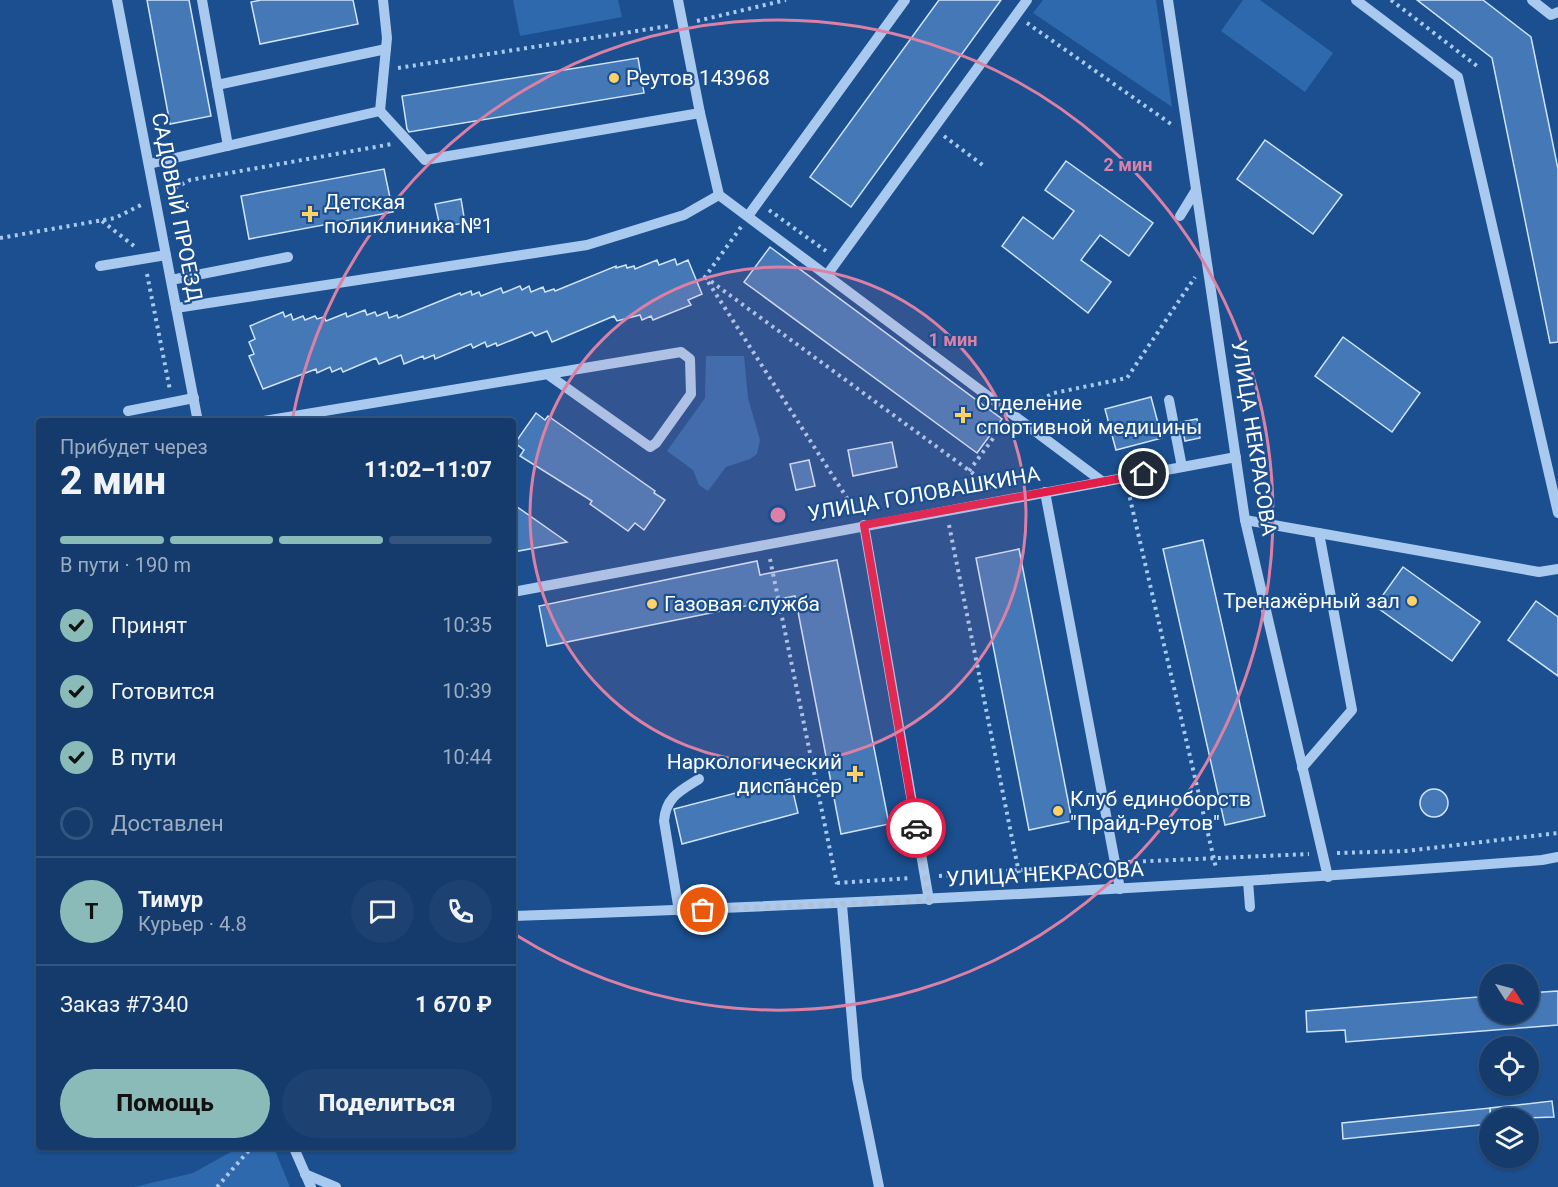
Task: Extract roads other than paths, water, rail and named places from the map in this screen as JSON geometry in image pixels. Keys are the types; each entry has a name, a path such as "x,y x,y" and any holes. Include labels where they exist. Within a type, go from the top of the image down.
{"street":[{"name":"САДОВЫЙ ПРОЕЗД","path":"117,0 197,418"},
{"path":"202,0 228,146"},
{"path":"383,0 386,49 380,111 425,160 700,113"},
{"path":"678,0 719,195 1103,482"},
{"path":"748,216 905,0"},
{"path":"826,275 1027,0"},
{"name":"УЛИЦА НЕКРАСОВА","path":"1168,0 1245,520 1328,877"},
{"path":"1356,0 1458,77 1558,513"},
{"path":"1532,0 1551,15 1558,12"},
{"path":"217,85 386,49"},
{"path":"149,164 380,111"},
{"path":"1180,216 1196,190"},
{"path":"176,308 587,245 684,214 719,195"},
{"path":"100,266 166,255"},
{"path":"171,280 288,257"},
{"path":"282,418 547,374 681,352 690,359 692,386 687,401 656,443 650,447 547,374"},
{"path":"128,411 194,398"},
{"path":"1169,400 1182,467"},
{"name":"УЛИЦА ГОЛОВАШКИНА","path":"516,591 864,525 1236,458"},
{"path":"1045,492 1120,889"},
{"path":"1245,520 1539,572 1558,569"},
{"path":"864,525 929,900"},
{"path":"1302,768 1352,710 1319,533"},
{"path":"679,910 664,820 665,806 679,791 699,779"},
{"name":"УЛИЦА НЕКРАСОВА","path":"516,916 843,905 1328,877 1542,860 1558,856"},
{"path":"1248,881 1250,907"},
{"path":"843,905 857,1078 879,1187"},
{"path":"295,1150 311,1187"},
{"path":"305,1174 336,1187"}],"place":[{"name":"Реутов 143968","path":"614,78"},
{"name":"Детская поликлиника №1","path":"310,214"},
{"name":"Отделение спортивной медицины","path":"963,415"},
{"name":"Тренажёрный зал","path":"1412,601"},
{"name":"Газовая служба","path":"652,604"},
{"name":"Наркологический диспансер","path":"855,774"},
{"name":"Клуб единоборств \"Прайд-Реутов\"","path":"1058,811"}]}
